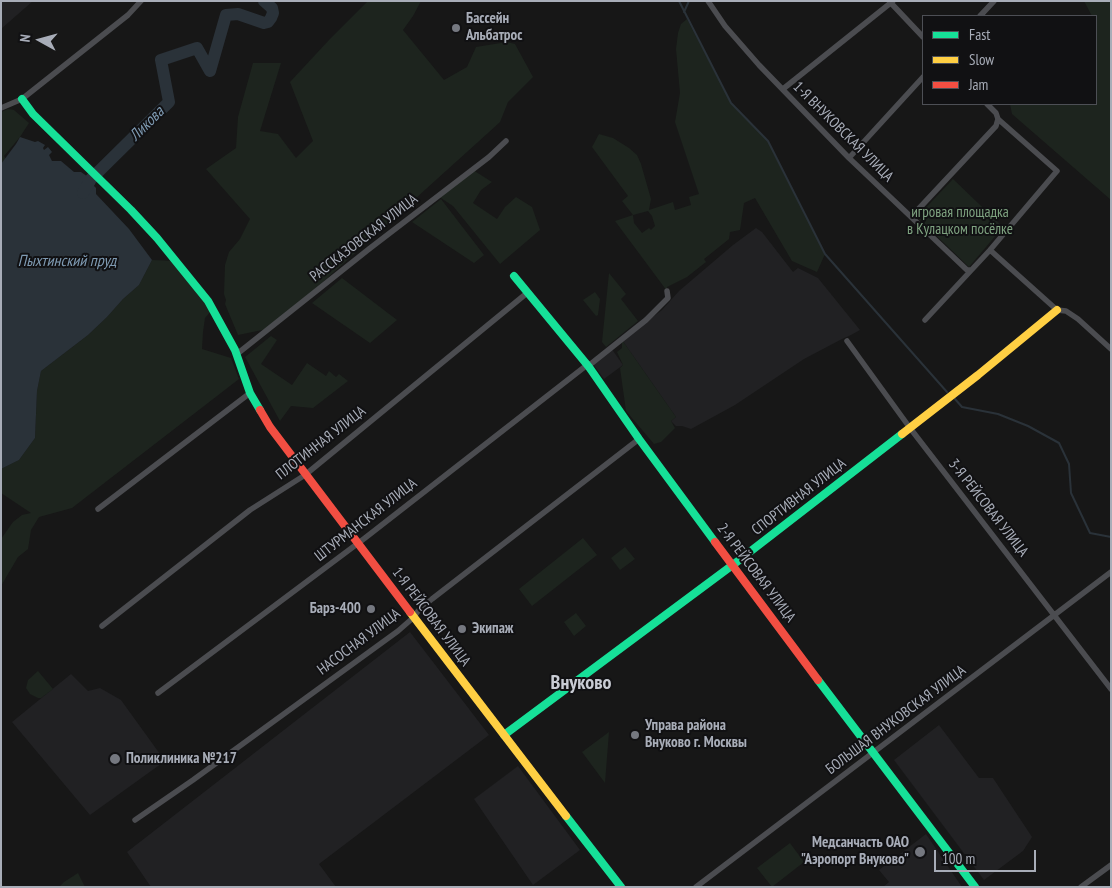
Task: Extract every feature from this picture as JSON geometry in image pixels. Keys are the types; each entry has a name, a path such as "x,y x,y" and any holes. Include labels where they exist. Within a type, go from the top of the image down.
{"street":[{"path":"1,108 22,99 128,15 142,1"},
{"name":"1-Я ВНУКОВСКАЯ УЛИЦА","path":"708,1 725,26 759,65 849,158 967,270 971,270"},
{"path":"981,15 994,1"},
{"path":"783,89 891,2 922,36"},
{"path":"849,158 922,78"},
{"name":"1-Я РЕЙСОВАЯ УЛИЦА","path":"22,99 34,114 157,238 208,301 237,354 250,393 270,427 621,887"},
{"path":"925,320 990,250 1057,171 998,119 988,105"},
{"path":"911,217 996,126 998,119"},
{"name":"РАССКАЗОВСКАЯ УЛИЦА","path":"237,354 489,157 506,141"},
{"path":"990,250 1057,310 1066,311 1078,319 1111,349"},
{"name":"2-Я РЕЙСОВАЯ УЛИЦА","path":"514,276 587,365 732,565 975,887"},
{"name":"ШТУРМАНСКАЯ УЛИЦА","path":"158,693 358,543 592,363 646,320 668,298 667,291"},
{"name":"ПЛОТИННАЯ УЛИЦА","path":"102,626 250,510 305,475 527,292"},
{"name":"СПОРТИВНАЯ УЛИЦА","path":"504,735 732,565 978,375 1057,310"},
{"path":"1105,343 1111,338"},
{"name":"3-Я РЕЙСОВАЯ УЛИЦА","path":"848,341 910,428 1111,689"},
{"path":"98,509 250,393"},
{"name":"НАСОСНАЯ УЛИЦА","path":"135,820 398,631 432,599 639,439"},
{"name":"БОЛЬШАЯ ВНУКОВСКАЯ УЛИЦА","path":"696,887 1111,572"},
{"path":"1081,887 1111,865"}],"shaded area":[{"path":"1,1 33,1 1,29"},
{"path":"756,228 762,232 793,272 798,268 818,278 860,330 804,359 735,405 691,429 676,426 671,421 676,417 622,340 662,310 679,291"},
{"path":"611,348 623,365 604,379 592,363"},
{"path":"410,632 489,735 319,864 336,887 151,887 127,852"},
{"path":"71,674 88,691 100,688 121,700 165,761 90,815 12,722"},
{"path":"939,725 979,778 993,778 1032,837 1023,851 984,880 894,760"},
{"path":"518,766 580,850 533,885 474,799"},
{"name":"Медсанчасть ОАО \"Аэропорт Внуково\"","path":"926,834 962,887 883,887 889,882 879,870"}],"green space":[{"path":"368,1 421,1 403,30 444,80 467,67 476,47 507,42 515,44 533,77 508,102 500,122 272,328 238,335 225,304 225,265 229,252 240,239 250,219 206,169 236,148 238,117 253,63 281,63 260,131 278,134 296,158 313,141 290,82"},
{"path":"1084,1 1111,1 1111,200 1012,114 1010,105 1097,105 1097,15 1091,15"},
{"path":"687,19 731,103 768,141 825,254 817,272 792,261 755,198 744,203 740,230 730,232 729,239 704,259 706,262 687,277 667,287 667,291 615,221 633,215 622,201 628,196 592,147 599,134 613,138 637,155 651,199 649,210 673,202 675,210 691,205 689,197 699,194 675,122 680,93 676,49 681,24","holes":["648,211 652,216 655,226 651,230 649,228 642,233 634,223 633,215"]},
{"path":"8,109 14,110 29,123 4,156 8,162 1,168 1,112"},
{"path":"473,170 492,182 481,190 473,203 497,219 505,207 516,197 532,207 540,230 500,264 453,206 438,196"},
{"name":"игровая площадка в Кулацком посёлке","path":"953,179 1003,227 969,267 917,217"},
{"path":"441,199 484,255 474,263 412,222"},
{"path":"152,260 176,261 213,309 205,318 202,349 231,358 239,379 72,508 39,517 31,530 28,549 18,557 1,586 1,539 13,522 22,515 31,513 1,493 1,469 19,460 35,438 37,391 41,371 88,335 139,285"},
{"path":"609,273 626,294 621,299 638,321 606,347 602,342"},
{"path":"342,278 397,320 370,343 312,303"},
{"path":"595,292 600,299 598,315 596,316 583,300"},
{"path":"271,336 277,340 261,364 292,385 307,363 326,376 329,371 336,377 339,374 348,381 313,408 291,406 280,421 245,357"},
{"path":"622,340 676,417 671,421 675,428 661,442 654,444 626,411 620,368 623,365 617,352 622,348"},
{"path":"583,538 597,555 532,606 519,589"},
{"path":"625,547 635,559 620,570 611,558"},
{"path":"576,613 586,626 574,636 564,622"},
{"path":"38,671 53,689 41,698 30,694 26,688 28,680"},
{"path":"609,732 605,783 582,752"},
{"path":"790,843 804,862 772,887 757,868"},
{"path":"78,873 85,887 59,887 64,882"}],"water":[{"name":"Пыхтинский пруд","path":"20,137 35,142 38,141 45,145 44,150 48,147 52,152 49,155 52,161 61,161 74,172 81,172 91,179 92,184 96,188 96,194 129,229 152,260 139,285 107,317 88,335 41,371 37,391 35,438 19,460 1,469 1,164"}],"waterway":[{"name":"Ликова","path":"83,193 91,179 169,102 161,60 197,48 210,71 226,15 238,14 264,23 268,22 273,13 272,8 264,1"},
{"path":"679,1 731,103 768,141 825,254 947,392"},
{"path":"684,12 689,1"},
{"path":"955,399 962,407 998,414 1028,426 1059,443 1069,464 1071,493 1090,533 1111,537"}],"traffic: fast":[{"path":"22,99 33,114 157,238 208,301 235,350 250,393 260,410"},
{"path":"514,276 589,367 715,542"},
{"path":"504,735 738,561 902,434"},
{"path":"818,680 975,887"},
{"path":"566,816 621,887"}],"traffic: slow":[{"path":"902,434 1057,310"},
{"path":"410,612 566,816"}],"traffic: jam":[{"path":"260,410 270,427 410,612"},
{"path":"715,542 818,680"}],"place":[{"name":"Бассейн Альбатрос","path":"456,28"},
{"name":"Барз-400","path":"371,609"},
{"name":"Экипаж","path":"462,629"},
{"name":"Управа района Внуково г. Москвы","path":"635,735"},
{"name":"Поликлиника №217","path":"115,759"},
{"name":"Медсанчасть ОАО \"Аэропорт Внуково\"","path":"920,852"}],"district":[{"name":"Внуково","path":"581,683"}]}
